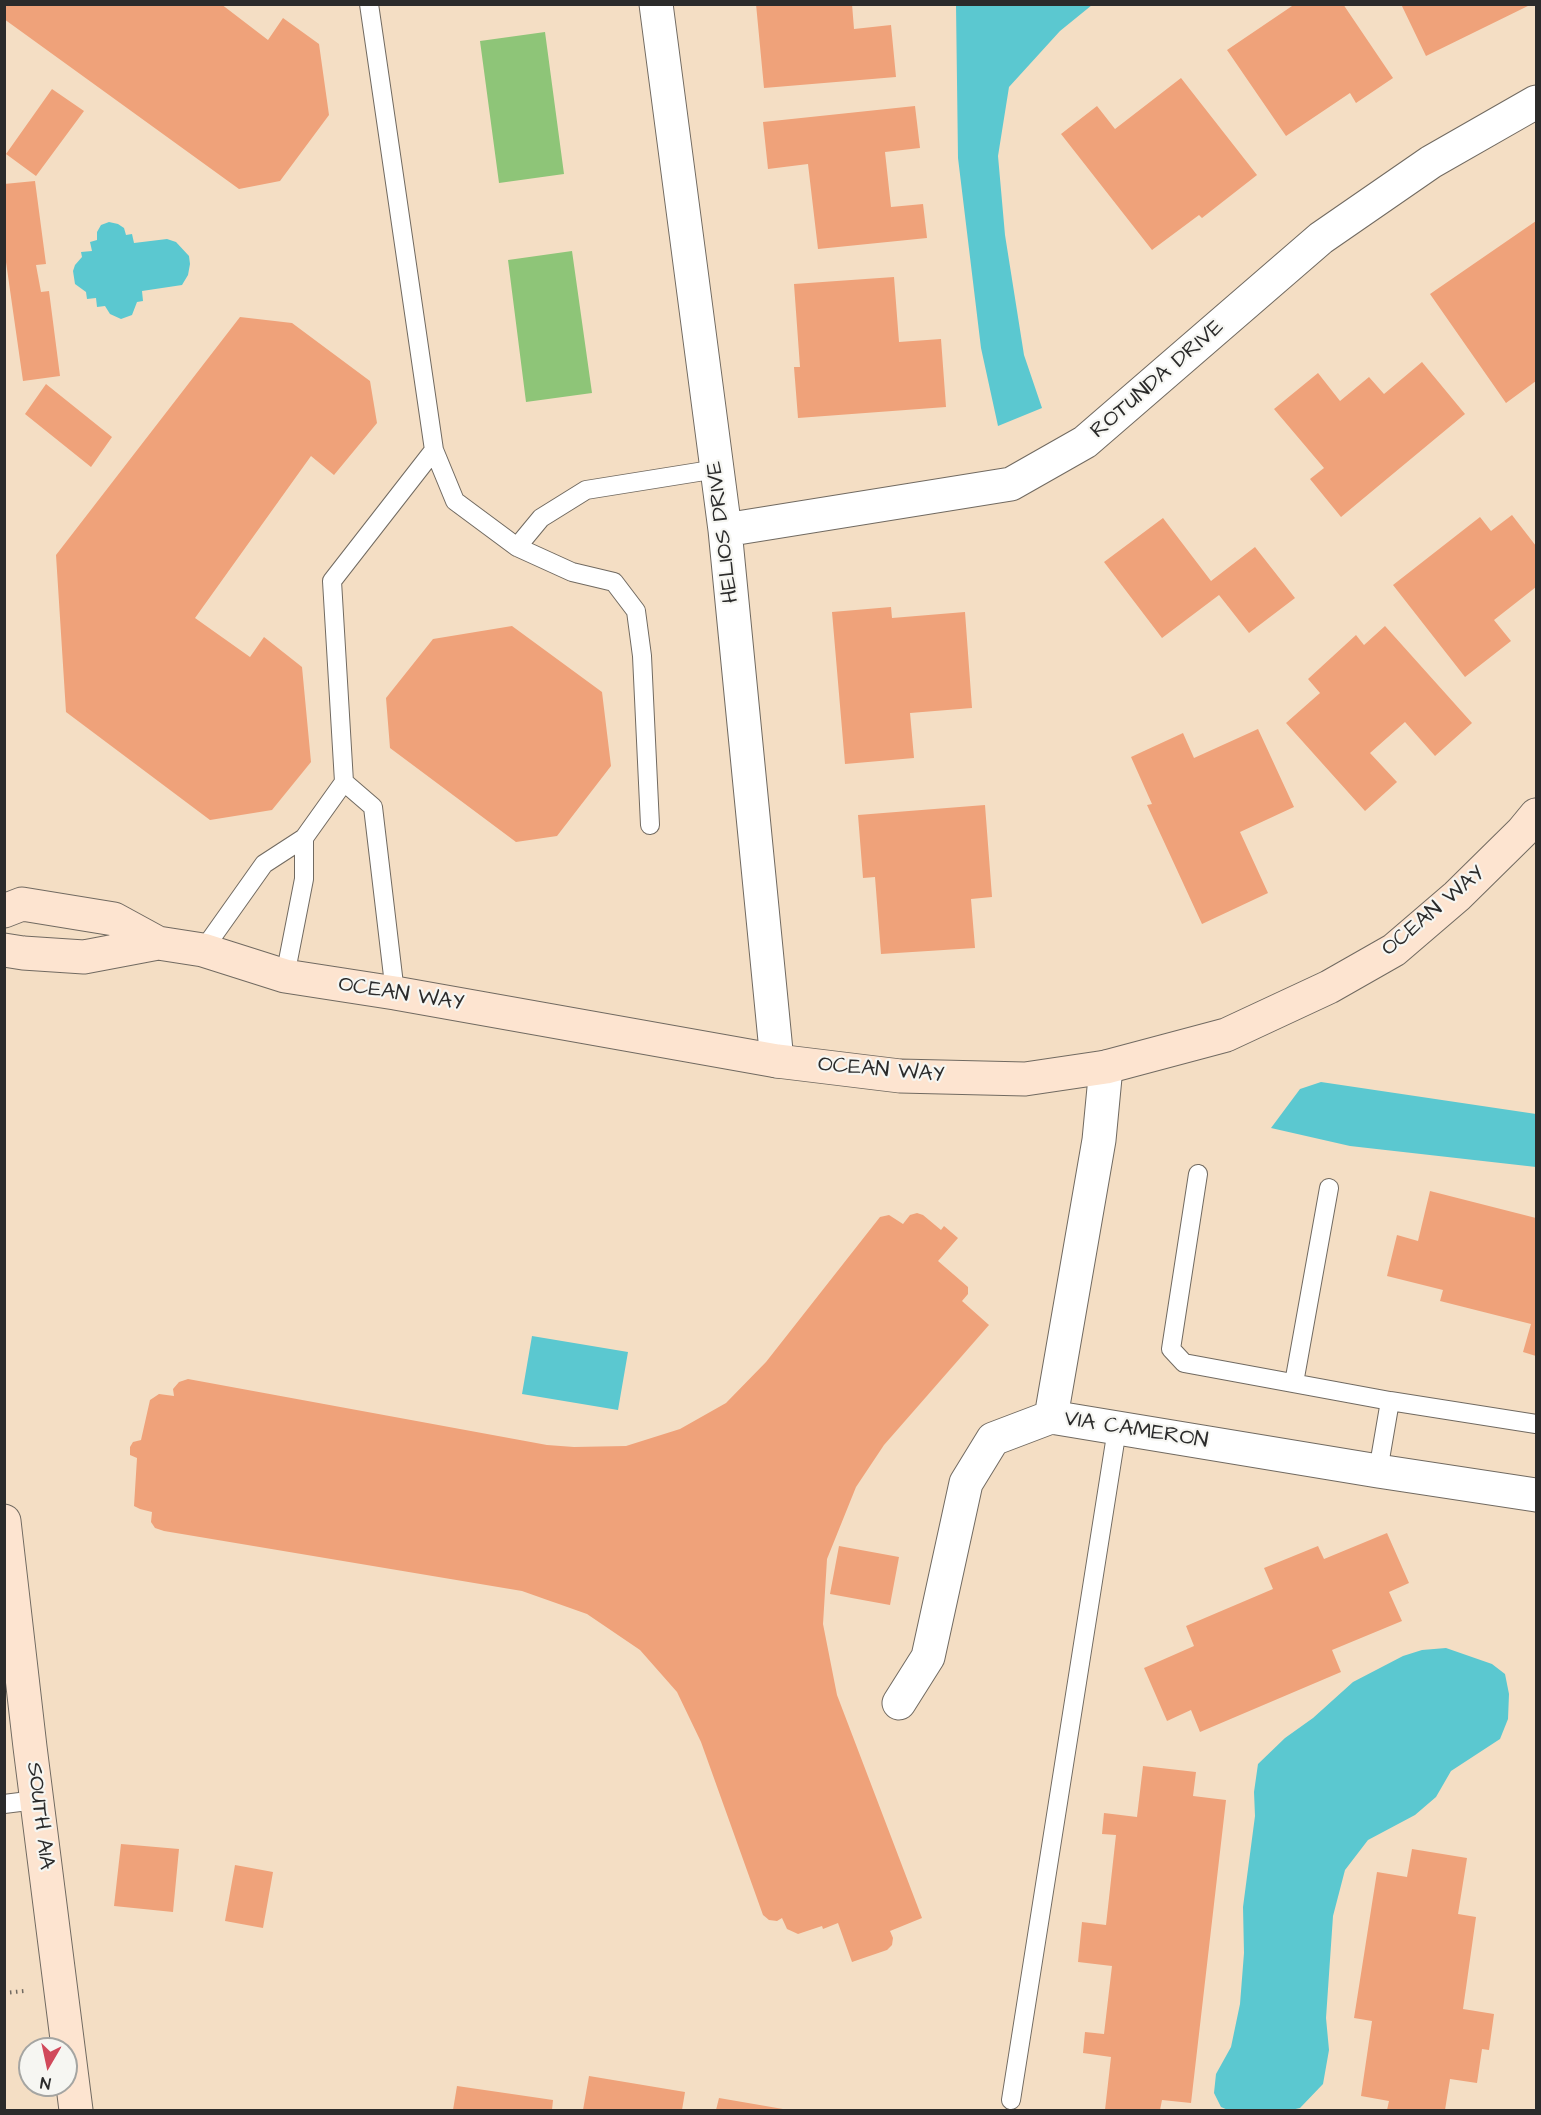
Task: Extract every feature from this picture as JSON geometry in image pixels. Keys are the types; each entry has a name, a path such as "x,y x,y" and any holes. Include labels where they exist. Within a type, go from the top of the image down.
{"street":[{"name":"HELIOS DRIVE","path":"656,4 725,530 777,1061"},
{"name":"ROTUNDA DRIVE","path":"725,530 1011,484 1085,442 1321,238 1431,162 1536,102"},
{"name":"OCEAN WAY","path":"4,950 84,957 158,943 203,950 285,976 395,993 777,1061 900,1076 1025,1079 1106,1067 1226,1035 1329,987 1394,950 1457,896 1522,832 1536,815"},
{"name":"OCEAN WAY","path":"4,911 22,904 114,919 158,943"},
{"name":"VIA CAMERON","path":"1106,1067 1099,1140 1051,1417 1536,1495"},
{"path":"899,1703 928,1657 966,1483 993,1439 1051,1417"},
{"name":"SOUTH A1A","path":"4,1521 36,1800 76,2110"}],"lane":[{"path":"369,4 434,450 455,501 517,547 572,572 614,582 636,611 642,656 650,825"},
{"path":"203,950 264,864 304,838 344,782 332,581 434,450"},
{"path":"517,547 541,518 586,490 717,470"},
{"path":"344,782 373,807 395,993"},
{"path":"285,976 304,879 304,838"},
{"path":"1198,1174 1171,1349 1184,1363 1390,1401 1536,1424"},
{"path":"1294,1383 1329,1188"},
{"path":"1378,1471 1390,1401"},
{"path":"1011,2100 1117,1428"},
{"path":"4,1804 36,1800"}],"green space":[{"path":"545,32 564,174 499,183 480,41"},
{"path":"572,251 592,393 526,402 508,260"}],"water":[{"path":"956,5 1092,5 1060,31 1009,87 998,156 1005,235 1024,355 1042,408 998,426 981,348 958,158"},
{"path":"109,222 124,228 126,235 132,234 134,243 167,239 176,242 189,256 190,264 188,275 182,285 142,291 143,301 137,302 132,315 121,319 110,314 105,306 97,307 96,298 87,299 86,292 75,284 73,271 82,257 81,252 92,251 90,242 97,240 97,232 101,225"},
{"path":"1321,1082 1536,1114 1536,1167 1350,1146 1271,1128 1300,1089"},
{"path":"532,1336 628,1352 618,1410 522,1394"},
{"path":"1446,1648 1492,1664 1505,1674 1509,1694 1508,1719 1500,1739 1451,1771 1436,1797 1415,1815 1368,1840 1345,1870 1333,1916 1326,2018 1329,2050 1323,2084 1300,2108 1228,2110 1221,2107 1214,2093 1216,2074 1231,2047 1240,2004 1244,1953 1243,1907 1255,1816 1254,1792 1258,1764 1285,1738 1313,1718 1353,1682 1403,1656 1422,1650"}],"building":[{"path":"4,4 221,4 268,40 283,18 319,44 329,115 280,181 239,189 4,19"},
{"path":"756,4 852,4 854,29 891,25 896,77 764,88"},
{"path":"1295,4 1343,4 1393,78 1356,103 1350,93 1286,136 1227,50"},
{"path":"1401,4 1532,4 1426,56"},
{"path":"1181,78 1257,175 1202,218 1199,215 1152,250 1061,134 1097,106 1115,129"},
{"path":"52,89 84,111 36,176 6,154"},
{"path":"915,106 920,148 885,152 891,207 923,204 927,238 818,249 808,164 768,169 763,122"},
{"path":"35,181 46,264 36,265 41,292 49,291 60,376 23,381 4,248 4,184"},
{"path":"1536,221 1536,381 1506,403 1430,294"},
{"path":"894,277 899,342 941,339 946,407 798,418 794,367 800,367 794,284"},
{"path":"240,317 292,323 370,381 377,423 334,475 311,456 195,618 250,657 264,637 302,667 311,762 272,810 210,820 66,712 56,555"},
{"path":"1422,362 1465,414 1341,517 1310,479 1324,468 1274,409 1318,373 1340,401 1369,377 1384,394"},
{"path":"46,384 112,437 91,467 25,414"},
{"path":"1512,515 1536,546 1536,587 1494,620 1511,641 1465,677 1393,585 1480,517 1491,531"},
{"path":"1163,518 1211,581 1255,547 1295,598 1249,633 1219,595 1162,638 1104,562"},
{"path":"891,607 892,618 965,612 972,708 910,713 914,758 845,764 832,612"},
{"path":"512,626 602,692 611,766 557,836 516,842 390,748 386,698 433,639"},
{"path":"1385,626 1472,723 1435,756 1405,722 1370,753 1397,782 1365,811 1286,723 1320,693 1308,679 1356,635 1364,645"},
{"path":"1258,729 1294,807 1240,832 1268,893 1202,924 1147,805 1152,804 1131,757 1183,733 1194,758"},
{"path":"985,805 992,897 971,899 975,948 881,954 875,877 863,878 858,815"},
{"path":"1430,1191 1536,1218 1536,1356 1523,1352 1531,1324 1440,1301 1443,1290 1387,1276 1397,1235 1418,1241"},
{"path":"917,1213 923,1215 941,1230 944,1226 958,1238 938,1261 968,1287 968,1294 962,1301 989,1325 884,1445 856,1487 827,1559 823,1624 837,1695 922,1918 890,1931 893,1938 892,1945 887,1950 852,1962 838,1923 823,1929 822,1926 798,1934 787,1929 782,1918 777,1921 769,1920 763,1915 701,1742 677,1692 640,1650 587,1614 522,1591 164,1531 155,1528 151,1522 152,1512 134,1506 137,1458 130,1455 130,1447 133,1442 141,1440 150,1400 159,1394 174,1396 173,1389 179,1382 188,1379 547,1445 626,1446 680,1429 726,1403 766,1362 880,1217 889,1215 903,1224 910,1215"},
{"path":"1387,1533 1409,1583 1389,1592 1402,1621 1332,1650 1341,1672 1200,1732 1191,1710 1167,1721 1144,1668 1194,1646 1186,1626 1273,1589 1264,1568 1318,1546 1324,1559"},
{"path":"839,1546 899,1557 890,1605 830,1594"},
{"path":"1143,1766 1196,1772 1193,1796 1226,1800 1191,2103 1162,2100 1160,2110 1105,2110 1111,2057 1083,2053 1085,2032 1104,2034 1112,1966 1078,1962 1082,1922 1106,1925 1116,1835 1102,1834 1104,1813 1137,1817"},
{"path":"121,1844 179,1849 173,1912 114,1906"},
{"path":"1412,1849 1467,1858 1458,1914 1476,1917 1463,2009 1494,2014 1489,2050 1482,2049 1477,2083 1450,2079 1445,2110 1387,2110 1389,2101 1361,2096 1372,2021 1354,2018 1377,1872 1407,1877"},
{"path":"235,1865 273,1872 263,1928 225,1921"},
{"path":"589,2076 685,2092 682,2110 583,2110"},
{"path":"457,2086 553,2100 552,2110 453,2110"},
{"path":"719,2098 783,2109 783,2110 716,2110"}]}
